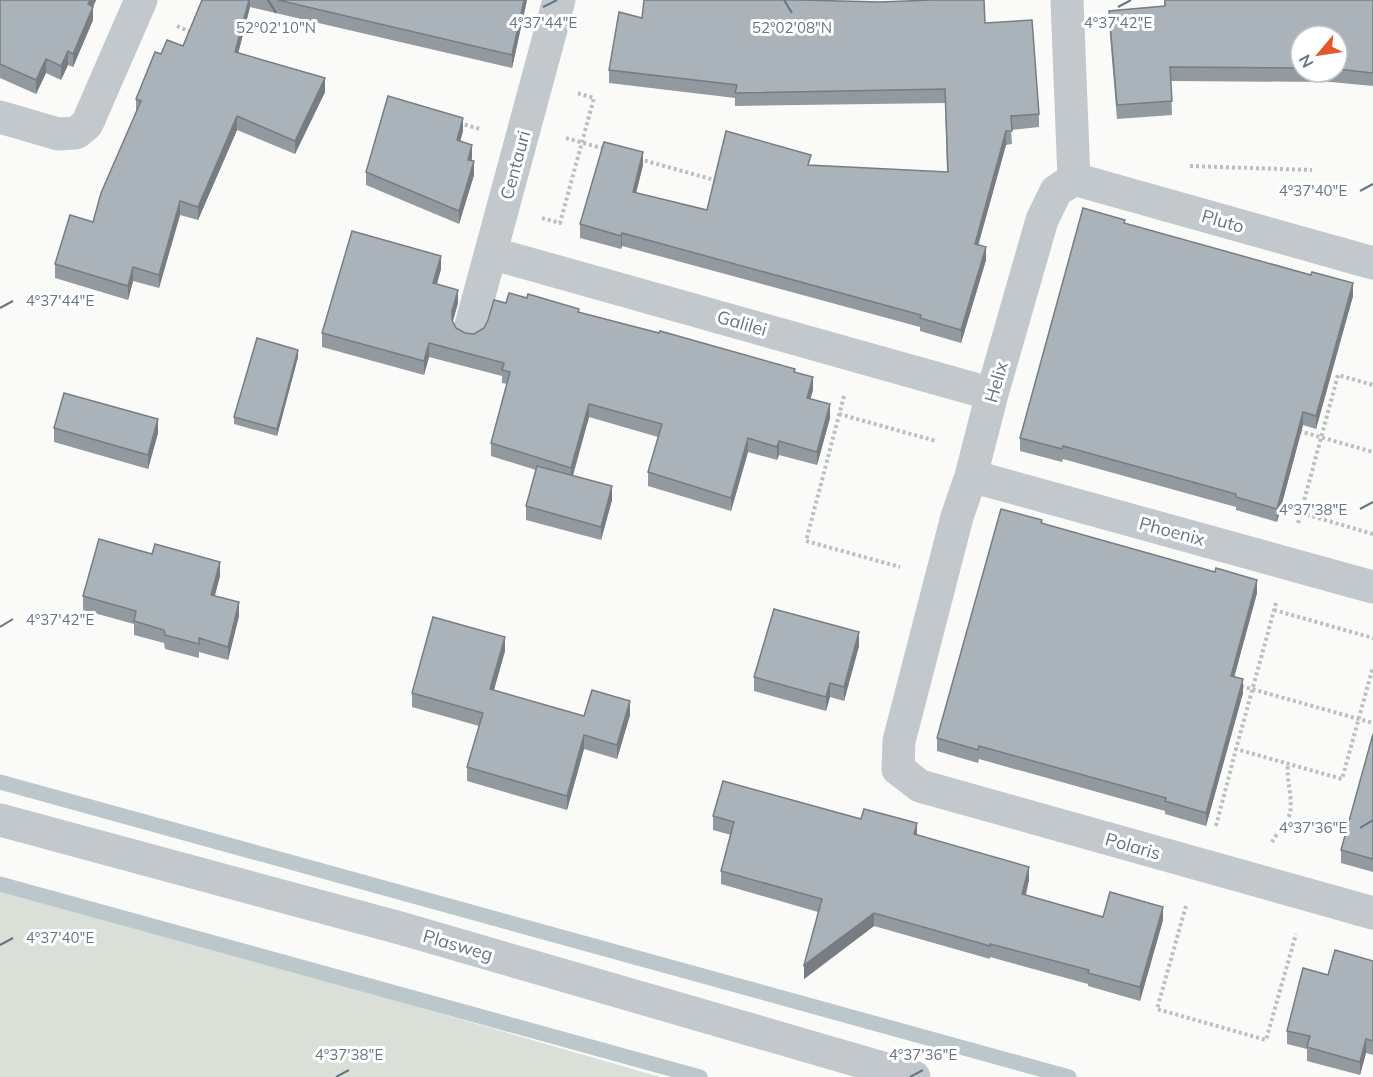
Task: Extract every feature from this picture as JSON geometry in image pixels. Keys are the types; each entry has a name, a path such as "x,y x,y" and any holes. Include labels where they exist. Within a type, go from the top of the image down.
{"street":[{"name":"Centauri","path":"470,329 559,0"},
{"path":"1067,0 1074,179"},
{"path":"0,117 58,134 76,134 87,124 140,4"},
{"name":"Pluto","path":"1074,179 1373,263"},
{"name":"Helix","path":"898,769 898,741 941,578 1042,220 1056,191 1074,179"},
{"name":"Galilei","path":"491,253 992,394"},
{"name":"Phoenix","path":"974,464 1373,587"},
{"name":"Polaris","path":"898,769 920,786 1373,913"},
{"name":"Plasweg","path":"0,820 400,928 914,1077"}],"path":[{"path":"140,4 201,37"},
{"path":"525,127 616,152"},
{"path":"638,158 729,183"},
{"path":"855,355 806,540 941,578"},
{"path":"839,414 974,464"},
{"path":"1288,428 1373,452"},
{"path":"1301,513 1373,534"},
{"path":"1274,610 1373,638"},
{"path":"1230,683 1373,723"},
{"path":"1236,749 1156,1009 1266,1040 1308,895"},
{"path":"1252,879 1278,831 1290,815 1288,764"}],"shaded area":[{"path":"0,886 660,1077 0,1077"}],"building":[{"path":"0,0 90,0 88,4 93,7 73,54 68,51 61,66 46,59 36,80 0,64"},
{"path":"202,0 249,0 235,52 325,78 295,141 237,116 198,207 180,201 159,275 133,267 128,286 55,264 70,215 93,222 101,193 141,101 136,99 155,52 161,54 167,40 183,46"},
{"path":"278,0 524,0 512,55"},
{"path":"644,0 880,2 984,0 985,23 1032,20 1039,114 1011,116 1012,131 1006,131 975,244 986,247 961,330 920,318 921,315 622,233 621,236 580,224 604,142 643,152 633,192 707,210 726,131 811,155 808,165 948,172 945,89 735,93 737,85 609,70 619,12 642,18"},
{"path":"1165,0 1373,0 1373,73 1349,70 1349,24 1289,24 1289,68 1170,67 1172,101 1117,105 1109,11 1165,6"},
{"path":"388,96 463,118 457,140 472,145 468,160 474,161 459,211 366,172"},
{"path":"1083,208 1125,220 1124,223 1311,275 1312,272 1353,283 1316,416 1303,412 1277,509 1236,497 1236,494 1063,446 1062,449 1020,438"},
{"path":"352,231 441,256 433,283 458,290 452,320 456,328 465,333 474,334 484,328 494,300 506,303 509,293 527,298 528,294 579,309 578,312 659,333 660,331 795,369 794,372 813,377 807,398 830,404 817,452 779,441 777,447 748,438 731,498 648,472 662,424 589,404 571,468 491,443 510,372 502,370 504,363 429,343 424,361 322,333"},
{"path":"257,338 298,350 277,429 234,417"},
{"path":"64,393 158,419 148,455 54,428"},
{"path":"537,466 612,486 601,527 526,506"},
{"path":"1001,509 1042,520 1041,523 1215,572 1216,568 1257,580 1231,676 1243,679 1206,813 1165,801 1166,798 979,746 978,750 937,738"},
{"path":"99,539 152,554 155,544 220,562 211,595 239,602 228,647 199,638 199,644 165,635 164,630 134,621 136,611 83,596"},
{"path":"774,609 859,632 844,687 830,683 826,697 754,677"},
{"path":"433,617 505,637 490,689 584,716 592,690 630,701 617,745 584,735 567,796 467,767 483,713 412,693"},
{"path":"1373,734 1373,859 1341,850"},
{"path":"723,781 861,819 864,809 917,823 914,834 1029,867 1022,894 1103,917 1110,892 1163,907 1140,987 1088,973 1089,970 990,944 990,946 874,913 804,965 822,899 721,871 734,822 713,816"},
{"path":"1335,950 1373,961 1373,1041 1366,1039 1360,1062 1307,1047 1310,1036 1287,1031 1303,968 1328,975"}],"waterway":[{"path":"0,782 1069,1077"},
{"path":"0,884 700,1077"}]}
